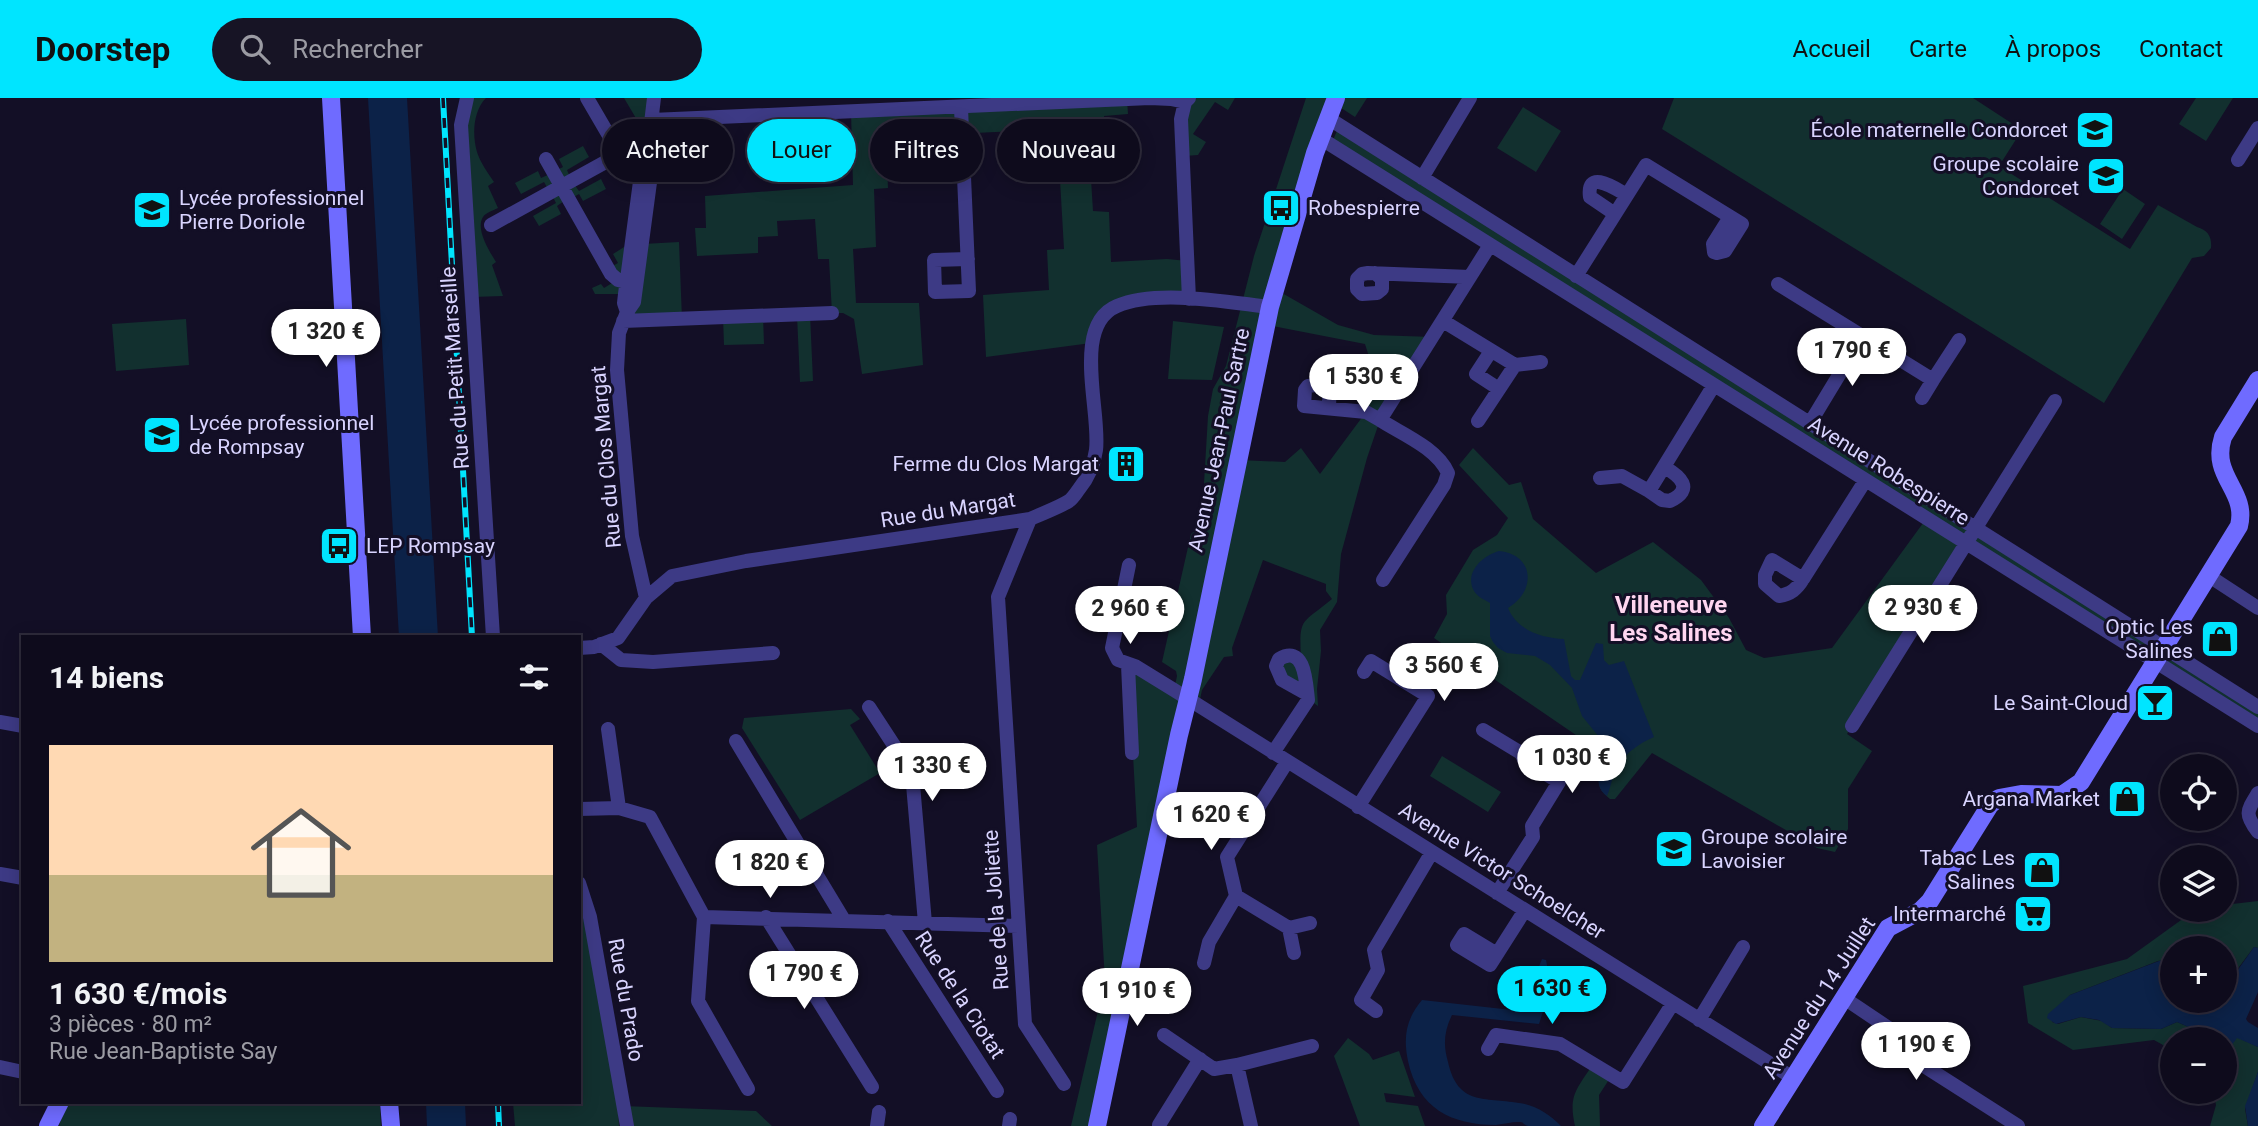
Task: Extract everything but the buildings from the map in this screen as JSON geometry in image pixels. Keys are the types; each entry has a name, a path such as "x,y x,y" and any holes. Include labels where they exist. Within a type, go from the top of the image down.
{"street":[{"path":"331,98 362,635"},
{"name":"Rue du Petit Marseille","path":"467,98 461,125 493,635"},
{"path":"587,98 602,123"},
{"name":"Rue du Clos Margat","path":"651,119 654,98"},
{"path":"717,119 1150,98 1187,100 1181,119 1189,299"},
{"name":"Avenue Jean-Paul Sartre","path":"1097,1126 1270,307 1320,138 1336,98"},
{"path":"1422,178 1470,98"},
{"path":"961,108 968,259"},
{"name":"Avenue Robespierre","path":"1328,118 1975,528 2258,726"},
{"path":"2238,160 2258,128"},
{"name":"Avenue Robespierre","path":"1320,138 1965,544 2160,656 2258,707"},
{"path":"546,159 611,274 626,282"},
{"path":"491,225 602,164"},
{"path":"1576,276 1646,165 1730,217"},
{"path":"1615,214 1590,197 1592,184 1598,181 1606,183 1627,195"},
{"name":"Rue du Clos Margat","path":"625,317 626,282 644,182"},
{"name":"Rue du Clos Margat","path":"645,182 634,302 619,332 617,370 632,536 646,598"},
{"path":"1382,417 1490,245"},
{"path":"1375,273 1470,277"},
{"path":"1778,284 1933,380"},
{"name":"Rue du Margat","path":"581,648 618,638 646,598 672,576 746,561 1030,519 1070,500 1088,477 1096,450 1091,344 1096,326 1103,316 1114,307 1146,298 1189,299 1270,307"},
{"path":"625,317 831,313"},
{"path":"1443,321 1515,365 1541,362"},
{"path":"1810,423 1862,337"},
{"path":"1922,398 1959,340"},
{"path":"1491,351 1476,374 1499,389"},
{"path":"1478,421 1515,365"},
{"name":"Avenue du 14 Juillet","path":"1763,1126 1888,928 1909,917 1930,901 1990,805 1999,798 2021,794 2062,795 2081,782 2235,534 2241,516 2240,504 2223,473 2219,448 2258,380"},
{"path":"1649,491 1714,386"},
{"path":"1852,726 2055,401"},
{"path":"1329,407 1382,417 1430,452 1448,473 1444,485 1383,580"},
{"path":"1600,478 1622,475 1666,501 1675,499 1683,484 1682,480 1664,467"},
{"path":"1803,579 1865,481"},
{"name":"Rue de la Joliette","path":"1030,519 998,597 1026,1028 1064,1084"},
{"path":"1129,565 1112,648 1118,660 1128,665 1132,753"},
{"path":"2209,576 2258,608"},
{"path":"601,644 621,660 653,662 773,653"},
{"path":"1358,807 1428,696 1371,661 1364,671"},
{"name":"Avenue Victor Schoelcher","path":"1128,665 1135,666 1793,1078"},
{"path":"1273,753 1307,700 1307,694"},
{"path":"870,707 912,773 925,923"},
{"path":"0,722 21,726"},
{"path":"608,729 620,808"},
{"path":"1483,730 1521,753 1525,761 1559,782 1532,826 1533,837 1497,893"},
{"path":"736,741 844,920"},
{"path":"1204,964 1209,942 1236,896 1227,858 1287,762"},
{"path":"2258,793 2248,809 2248,818 2258,832"},
{"path":"581,809 620,808 650,817 704,917 698,1002 748,1089"},
{"path":"1376,1011 1361,1000 1378,970 1374,950 1432,852"},
{"path":"0,874 21,878"},
{"name":"Rue du Prado","path":"581,889 590,917 627,1126"},
{"path":"1236,896 1289,928 1310,923"},
{"path":"1497,954 1525,910"},
{"path":"704,917 1018,926"},
{"path":"766,917 872,1087"},
{"name":"Rue de la Ciotat","path":"888,921 997,1091"},
{"path":"1289,928 1294,953"},
{"path":"1699,1020 1744,947"},
{"path":"1844,998 1890,1027 1907,1055 2018,1126"},
{"path":"1488,1049 1496,1035 1560,1044 1623,1082 1673,1003"},
{"path":"1164,1035 1214,1069 1312,1046"},
{"path":"1159,1125 1200,1059"},
{"path":"1237,1065 1251,1126"},
{"path":"0,1067 21,1072"},
{"path":"48,1126 59,1104"},
{"path":"389,1104 391,1126"}],"green space":[{"path":"460,98 486,98 476,116 474,138 478,156 494,182 488,186 498,208 484,216 481,228 496,262 492,265 503,296 472,297"},
{"path":"624,98 654,98 652,119 636,119"},
{"path":"1189,98 1235,98 1228,110 1215,102 1193,134 1206,142 1198,155 1184,156"},
{"path":"1306,98 1367,98 1355,117 1335,104 1275,289 1338,325 1374,335 1433,337 1380,420 1367,458 1341,554 1337,602 1320,630 1318,706 1282,680 1279,659 1301,660 1304,623 1332,599 1326,591 1326,584 1263,560 1232,648 1233,656 1224,657 1202,690 1199,704 1188,701 1092,1126 1071,1126 1105,981 1097,845 1137,827 1128,665 1174,690 1176,671 1162,662 1191,534 1198,528 1202,517 1208,416 1213,389 1226,366 1254,256","holes":["1267,325 1365,344 1371,363 1366,412 1320,474 1301,448 1285,462 1239,460"]},
{"path":"1674,98 1973,98 2022,130 1999,166 2130,249 2158,205 2207,232 2211,248 2204,256 2192,258 2104,403 1662,129"},
{"path":"2196,98 2233,98 2206,141 2179,124"},
{"path":"1127,99 1128,114 1104,116 1104,119 997,119 997,132 983,133 983,119 870,119 870,182 888,182 888,188 874,189 876,247 853,249 856,303 919,303 923,365 862,374 854,319 843,313 832,313 829,259 818,259 815,219 777,221 778,236 758,237 758,253 697,256 695,228 706,228 705,196 853,185 853,182 856,182 856,119 851,119 851,112"},
{"path":"1523,107 1561,131 1536,172 1497,148"},
{"path":"1339,126 2258,707 2258,726 1963,542 1847,734 1872,751 1848,789 1848,829 1835,852 1817,848 1652,753 1615,799 1610,799 1600,788 1601,766 1592,746 1434,638 1447,614 1446,595 1473,550 1497,535 1508,518 1459,465 1473,448 1509,485 1521,482 1533,519 1596,573 1653,542 1701,580 1729,618 1746,650 1764,658 1832,648 1926,519 1331,145"},
{"path":"583,146 589,157 567,170 570,177 563,178 557,170 563,167 559,159"},
{"path":"538,171 541,178 550,174 553,184 548,189 544,182 521,194 515,183"},
{"path":"601,179 606,189 583,201 579,194 572,198 569,190 574,184 579,191"},
{"path":"634,182 648,182 643,244 679,242 682,319 623,321 625,294 595,294 592,288 601,284 604,288 617,280 607,269 618,263 613,254 632,242"},
{"path":"1060,182 1091,182 1093,211 1109,212 1111,262 1167,259 1188,261 1189,299 1114,307 1091,343 986,357 983,295 1049,290 1047,250 1064,249"},
{"path":"2123,189 2145,204 2122,239 2100,224"},
{"path":"559,195 564,201 557,206 561,214 539,226 533,216 556,203 553,197"},
{"path":"810,314 813,381 800,382 797,315"},
{"path":"763,316 764,344 724,345 723,317"},
{"path":"186,319 189,365 116,371 112,324"},
{"path":"1173,321 1224,327 1212,380 1168,379"},
{"path":"851,709 860,719 850,725 880,773 800,820 742,728 744,718"},
{"path":"1442,756 1501,792 1488,812 1430,776"},
{"path":"2258,901 2258,948 2254,947 2237,970 2237,936 2160,936 2160,961 2070,995 2052,1022 2058,1024 2081,1017 2102,1021 2112,1028 2160,1029 2160,1043 2154,1040 2073,1050 2028,1023 2023,986 2127,959 2178,922 2237,922 2237,903"},
{"path":"581,907 618,1105 619,1126 515,1126 513,1104 581,1104"},
{"path":"2177,1022 2189,1027 2166,1027"},
{"path":"1348,1038 1373,1060 1399,1051 1415,1097 1384,1093 1386,1102 1418,1106 1425,1126 1360,1126 1334,1056"},
{"path":"2237,1038 2258,1047 2258,1072 2245,1109 2248,1126 2210,1126 2216,1105 2237,1104"},
{"path":"1593,1064 1612,1075 1599,1095 1600,1126 1575,1126 1573,1099 1578,1086"},
{"path":"65,1104 380,1104 381,1126 59,1126"},
{"path":"623,1106 756,1111 772,1126 627,1126"}],"water":[{"path":"368,98 407,98 438,635 399,635"},
{"path":"1499,551 1519,559 1527,574 1524,592 1508,608 1512,616 1531,631 1564,639 1571,676 1575,680 1580,680 1596,643 1603,644 1604,660 1609,665 1624,661 1654,737 1625,757 1617,768 1607,796 1599,785 1599,779 1608,748 1582,716 1572,688 1550,665 1535,656 1507,653 1498,648 1490,636 1490,603 1474,591 1471,582 1477,565 1487,556"},
{"path":"2254,947 2258,948 2258,992 2246,1019 2258,1028 2258,1047 2237,1038 2237,1027 2189,1027 2177,1022 2160,1029 2112,1028 2099,1020 2081,1017 2056,1024 2047,1018 2048,1014 2070,995 2160,961 2160,1013 2237,1013 2237,971"},
{"path":"1542,959 1546,960 1547,965 1548,996 1539,1024 1452,1015 1446,1032 1445,1050 1452,1076 1466,1093 1484,1099 1531,1106 1547,1114 1561,1126 1528,1126 1523,1122 1480,1124 1465,1122 1439,1111 1420,1091 1408,1061 1407,1029 1412,1014 1422,1000 1521,1011"},
{"path":"2258,1072 2258,1126 2248,1126 2245,1106"},
{"path":"426,1104 465,1104 466,1126 427,1126"}],"railway":[{"path":"443,98 472,635"},
{"path":"498,1104 499,1126"}],"place":[{"name":"École maternelle Condorcet","path":"2095,130"},
{"name":"Groupe scolaire Condorcet","path":"2106,176"},
{"name":"Robespierre","path":"1281,208"},
{"name":"Lycée professionnel Pierre Doriole","path":"152,210"},
{"name":"Lycée professionnel de Rompsay","path":"162,435"},
{"name":"Ferme du Clos Margat","path":"1126,464"},
{"name":"LEP Rompsay","path":"339,546"},
{"name":"Optic Les Salines","path":"2220,639"},
{"name":"Le Saint-Cloud","path":"2155,703"},
{"name":"Argana Market","path":"2127,799"},
{"name":"Groupe scolaire Lavoisier","path":"1674,849"},
{"name":"Tabac Les Salines","path":"2042,870"},
{"name":"Intermarché","path":"2033,914"}],"district":[{"name":"Villeneuve Les Salines","path":"1671,619"}]}
